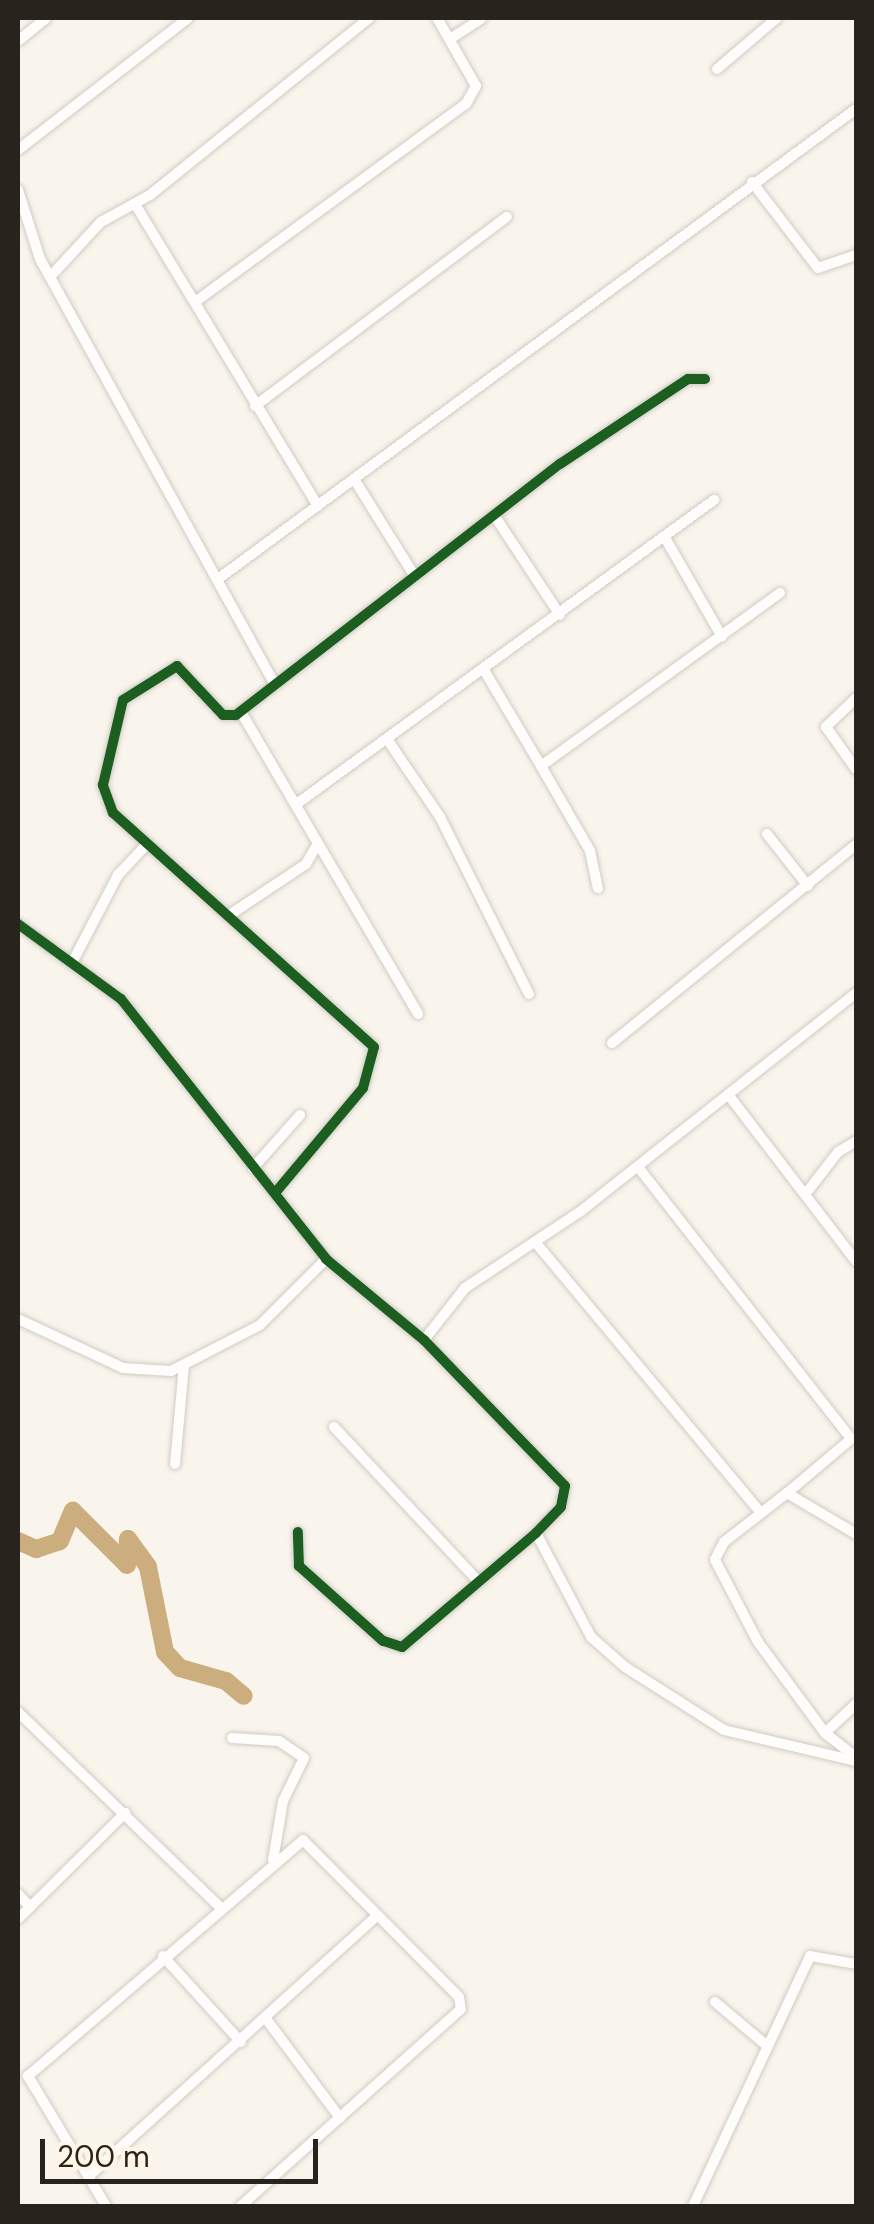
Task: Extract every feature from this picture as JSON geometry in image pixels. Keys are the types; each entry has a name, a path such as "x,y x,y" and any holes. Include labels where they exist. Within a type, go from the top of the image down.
{"street":[{"path":"18,41 46,18"},
{"path":"18,150 188,18"},
{"path":"50,277 102,222 135,204 369,18"},
{"path":"196,302 466,104 476,86 437,18"},
{"path":"450,38 482,18"},
{"path":"717,69 777,18"},
{"path":"222,576 856,109"},
{"path":"752,182 818,268 856,255"},
{"path":"18,190 50,277 222,576 273,682"},
{"path":"135,204 318,506"},
{"path":"255,406 507,217"},
{"path":"275,1193 362,1088 374,1047 231,914 147,844 103,799 123,700 177,666 224,715 241,712 273,682 653,402 688,379 705,379"},
{"path":"354,479 414,576"},
{"path":"298,803 714,500"},
{"path":"496,518 560,615"},
{"path":"664,536 722,637"},
{"path":"541,766 780,593"},
{"path":"484,670 590,851 598,888"},
{"path":"856,698 826,727 856,768"},
{"path":"241,712 298,803 318,846 418,1014"},
{"path":"388,739 440,817 529,994"},
{"path":"767,834 808,886"},
{"path":"74,959 118,875 147,844"},
{"path":"612,1043 856,845"},
{"path":"231,914 306,864 318,846"},
{"path":"18,924 74,959 166,1051 179,1078 326,1259 424,1340 565,1486 560,1507 536,1533 396,1648 299,1566 298,1532"},
{"path":"424,1340 466,1288 536,1243 638,1167 856,993"},
{"path":"730,1097 807,1192 856,1261"},
{"path":"253,1168 300,1114"},
{"path":"807,1192 838,1152 856,1142"},
{"path":"638,1167 718,1277 823,1397 851,1439 724,1542 714,1560 758,1642 825,1733 856,1759"},
{"path":"536,1243 761,1513"},
{"path":"18,1319 122,1368 184,1366 260,1325 326,1259"},
{"path":"174,1464 184,1366"},
{"path":"334,1427 479,1582"},
{"path":"842,1446 856,1436"},
{"path":"787,1493 856,1534"},
{"path":"536,1533 591,1638 625,1667 724,1730 856,1759"},
{"path":"825,1733 856,1704"},
{"path":"18,1712 219,1906"},
{"path":"232,1738 279,1741 304,1758 283,1801 273,1860"},
{"path":"18,1919 125,1813"},
{"path":"106,2206 28,2076 298,1840 312,1843 377,1916 458,1996 462,2010 241,2206"},
{"path":"18,1894 30,1906"},
{"path":"89,2176 267,2020 377,1916"},
{"path":"163,1956 241,2042"},
{"path":"693,2206 810,1956 856,1964"},
{"path":"714,2002 766,2044"},
{"path":"267,2020 340,2118"}],"waterway":[{"path":"18,1541 36,1549 60,1541 73,1511 127,1565 128,1539 148,1567 165,1652 180,1668 226,1681 244,1696"}],"cycle path":[{"path":"275,1193 363,1088 374,1047 113,813 103,785 123,700 177,666 223,715 236,715 560,464 688,379 705,379"},
{"path":"18,924 121,999 326,1259 424,1340 565,1486 561,1507 536,1533 402,1647 383,1641 299,1566 298,1532"}]}
